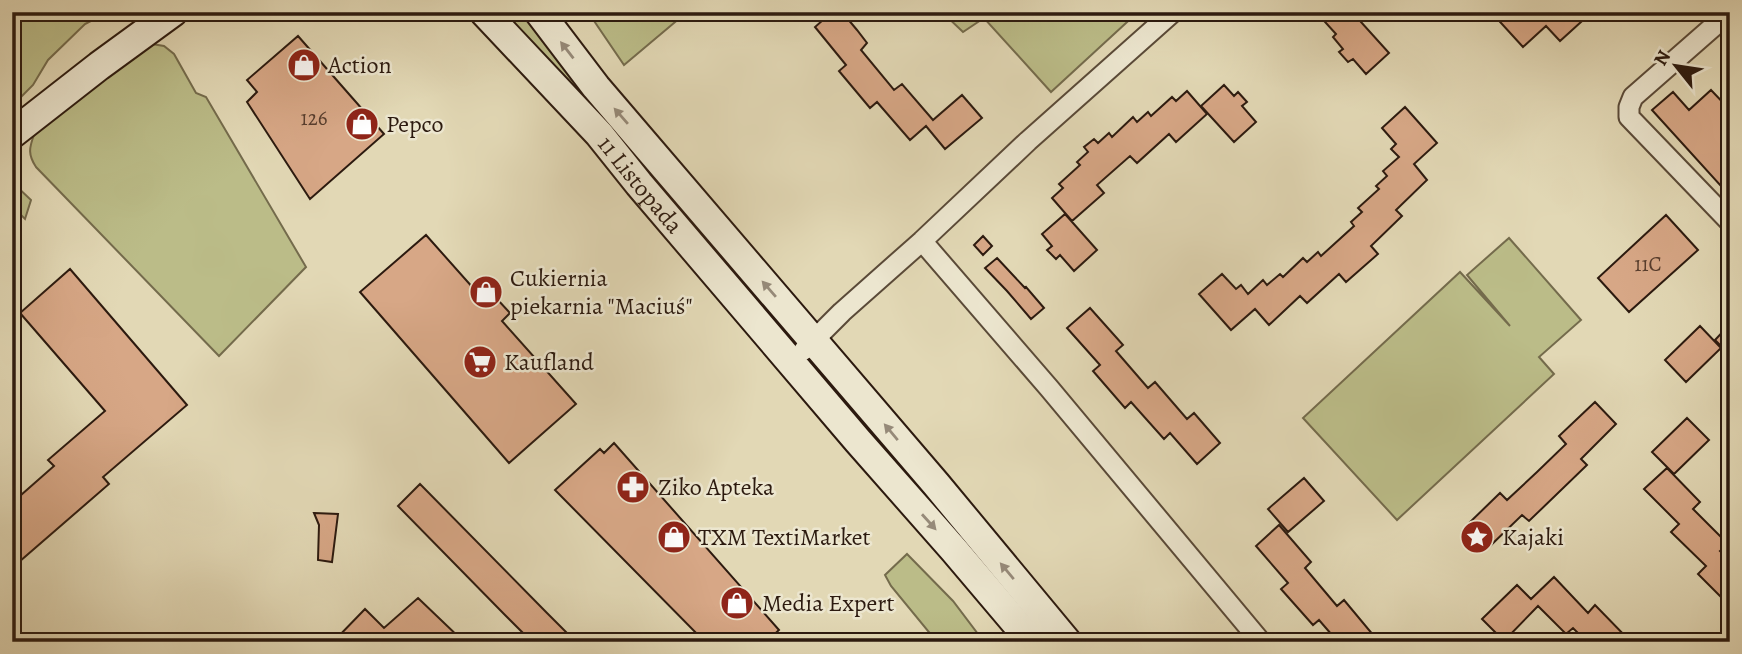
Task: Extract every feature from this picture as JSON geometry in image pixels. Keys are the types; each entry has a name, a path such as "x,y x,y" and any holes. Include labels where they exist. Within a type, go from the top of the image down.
{"main road":[{"path":"12,134 173,12"},
{"name":"11 Listopada","path":"484,12 599,135 791,363 1022,610 1067,642"},
{"name":"11 Listopada","path":"539,12 596,87 936,484 1022,610 1032,642"}],"street":[{"path":"791,363 842,312 1028,141 1173,12"},
{"path":"1730,12 1633,97 1629,117 1730,222"},
{"path":"922,241 1261,642"}],"green space":[{"path":"12,12 108,12 85,24 48,60 33,85 12,106"},
{"path":"498,12 527,12 778,313 773,317 686,215"},
{"path":"588,12 687,12 624,65"},
{"path":"942,12 1138,12 1051,92 984,18 963,32"},
{"path":"152,44 164,46 174,54 196,93 206,97 306,267 219,356 36,167 31,155 34,135"},
{"path":"12,182 31,200 25,219 12,206"},
{"path":"1509,238 1581,320 1539,357 1554,374 1397,520 1303,418 1460,272 1510,326 1467,275"},
{"path":"907,554 953,601 984,642 937,642 885,575"}],"building":[{"path":"832,12 842,12 857,30 867,43 861,50 894,90 902,84 933,120 962,95 982,118 945,149 926,126 910,140 877,102 870,108 839,71 846,65 815,27"},
{"path":"1316,12 1352,12 1389,53 1366,74 1353,59 1348,62 1339,52 1343,49 1333,37 1336,34"},
{"path":"1491,12 1592,12 1560,41 1546,26 1523,47"},
{"path":"298,36 384,134 310,199 247,102 257,92 247,80"},
{"path":"1224,85 1234,96 1238,92 1247,102 1242,106 1256,122 1234,142 1201,106"},
{"path":"1711,90 1730,110 1730,196 1652,110 1673,92 1689,110"},
{"path":"1187,91 1207,114 1176,142 1169,134 1137,163 1130,156 1097,185 1104,193 1072,221 1052,198 1063,188 1059,184 1080,165 1077,162 1088,152 1084,147 1094,139 1098,143 1109,133 1112,137 1133,117 1137,122 1148,112 1151,116 1172,97 1176,101"},
{"path":"1405,107 1437,143 1414,164 1427,180 1396,210 1402,216 1371,246 1378,254 1346,282 1339,274 1307,303 1300,296 1269,325 1255,309 1231,330 1199,294 1222,274 1236,289 1241,285 1248,294 1263,280 1267,285 1280,274 1283,277 1303,258 1307,262 1318,252 1321,256 1354,226 1351,222 1362,212 1358,208 1379,189 1376,186 1387,176 1383,171 1399,157 1391,149 1396,144 1382,128"},
{"path":"1065,214 1097,250 1074,271 1060,255 1056,259 1047,250 1052,246 1042,234"},
{"path":"1666,215 1698,250 1629,312 1598,278"},
{"name":"Kaufland","path":"426,235 474,289 484,280 510,313 502,321 576,404 509,463 360,292"},
{"path":"983,236 992,246 983,255 974,245"},
{"path":"997,258 1044,308 1031,319 985,268"},
{"path":"70,269 187,405 103,477 109,484 12,568 12,484 21,495 54,466 48,460 105,411 20,313"},
{"path":"1090,308 1123,345 1116,351 1148,388 1155,382 1187,419 1194,413 1220,443 1197,464 1170,433 1164,439 1131,402 1125,408 1093,371 1100,365 1067,328"},
{"path":"1730,324 1730,355 1715,340"},
{"path":"1700,326 1721,348 1686,382 1665,360"},
{"path":"1595,402 1616,424 1581,459 1587,465 1529,521 1522,515 1488,548 1466,526 1500,493 1507,500 1537,472 1566,444 1559,436"},
{"path":"1687,418 1709,440 1674,474 1652,452"},
{"path":"614,443 779,630 766,642 705,642 555,490 600,449 604,453"},
{"path":"1667,468 1700,502 1693,509 1728,544 1720,551 1730,561 1730,606 1698,574 1706,566 1671,532 1679,524 1644,489"},
{"path":"1304,478 1324,501 1288,532 1268,509"},
{"path":"420,484 576,642 532,642 504,614 398,506"},
{"path":"314,513 338,514 332,562 318,560 319,525"},
{"path":"1279,525 1311,562 1305,568 1337,606 1344,600 1379,642 1338,642 1319,620 1313,625 1281,589 1288,583 1256,546"},
{"path":"1554,577 1588,613 1595,605 1631,642 1587,642 1573,628 1566,634 1538,606 1504,641 1482,619 1517,585 1531,599"},
{"path":"418,598 464,642 333,642 365,609 384,628"}],"place":[{"name":"Action","path":"304,65"},
{"name":"Pepco","path":"362,124"},
{"name":"Cukiernia piekarnia \"Maciuś\"","path":"486,292"},
{"name":"Kaufland","path":"480,362"},
{"name":"Ziko Apteka","path":"633,487"},
{"name":"TXM TextiMarket","path":"674,537"},
{"name":"Kajaki","path":"1477,537"},
{"name":"Media Expert","path":"737,603"}]}
